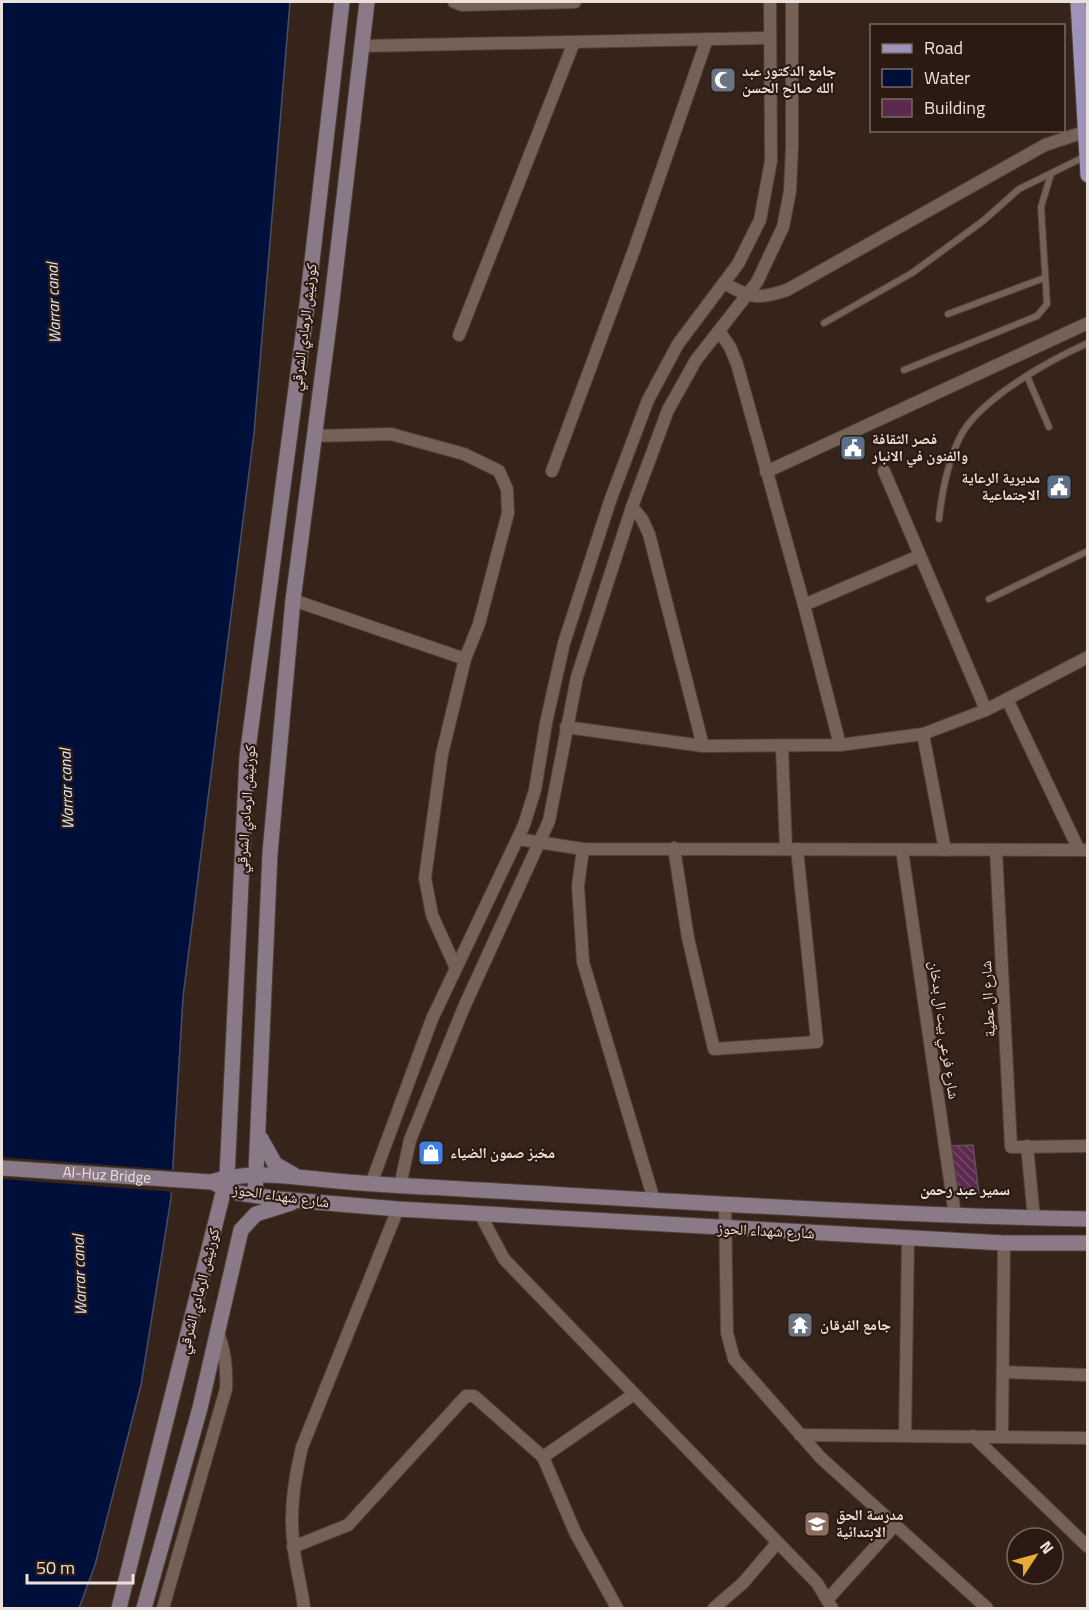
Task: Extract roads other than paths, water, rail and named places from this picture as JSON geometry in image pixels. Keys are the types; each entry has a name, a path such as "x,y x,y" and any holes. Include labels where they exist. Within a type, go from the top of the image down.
{"main road":[{"name":"كورنيش الرمادي الشرقي","path":"119,1608 226,1183 248,757 306,313 342,2"},
{"name":"كورنيش الرمادي الشرقي","path":"255,1195 260,1131 270,853 293,600 330,317 367,2"},
{"path":"1078,2 1088,175"},
{"path":"306,313 330,317"},
{"path":"260,1131 264,1149 275,1164 300,1177"},
{"name":"Al-Huz Bridge","path":"2,1168 211,1182"},
{"name":"شارع شهداء الحوز","path":"226,1183 257,1174 400,1186 654,1200 955,1215 1088,1219"},
{"name":"شارع شهداء الحوز","path":"211,1182 226,1183 255,1195 398,1209 1004,1244 1088,1244"},
{"name":"كورنيش الرمادي الشرقي","path":"144,1608 200,1408 241,1230 247,1221 262,1211 299,1201"},
{"path":"199,1283 226,1288"}],"street":[{"path":"454,2 462,5 575,2"},
{"path":"371,1184 411,1072 455,966 518,839 535,790 546,723 564,643 613,491 648,400 662,372 696,317 724,283 746,250 766,200 771,161 770,2"},
{"path":"400,1186 410,1140 464,1007 539,845 553,808 566,727 585,650 632,507 676,393 696,360 747,296 776,246 788,210 792,147 792,2"},
{"path":"363,46 770,38"},
{"path":"552,471 634,250 707,39"},
{"path":"459,336 574,42"},
{"path":"724,283 747,296 767,296 796,286 1045,145 1084,132"},
{"path":"766,472 1088,323"},
{"path":"719,331 737,364 804,604 840,745"},
{"path":"314,436 391,434 464,454 499,471 507,489 508,513 479,624 465,659 442,754 425,878 432,915 455,966"},
{"path":"884,471 918,556 986,710"},
{"path":"632,507 642,519 649,534 703,746"},
{"path":"804,604 918,556"},
{"path":"293,600 465,659"},
{"path":"566,727 703,746 840,745 923,734 986,710 1088,657"},
{"path":"518,839 539,845 583,849 1083,850 1007,699"},
{"path":"923,734 945,850"},
{"path":"674,848 688,938 714,1049 817,1042 792,849 782,747"},
{"path":"583,849 578,886 583,962 654,1200"},
{"name":"شارع فرعي بيت ال بدخان","path":"902,850 955,1215"},
{"name":"شارع ال عطية","path":"996,850 1011,1147 1027,1146"},
{"path":"1034,1218 1027,1146 1088,1146"},
{"path":"725,1203 727,1333 734,1359 821,1458 987,1608"},
{"path":"304,1608 293,1547 293,1491 302,1447 398,1209"},
{"path":"480,1214 504,1259 817,1583 830,1604 895,1525"},
{"path":"904,1436 908,1239"},
{"path":"1002,1437 1004,1244"},
{"path":"163,1608 226,1389 225,1349 217,1330"},
{"path":"1003,1372 1088,1375"},
{"path":"543,1457 634,1394"},
{"path":"293,1547 348,1524 466,1396 474,1396 543,1457 575,1532 617,1608"},
{"path":"800,1435 1088,1438"},
{"path":"973,1436 1087,1546"},
{"path":"714,1608 743,1583 777,1544"}],"lane":[{"path":"825,323 912,273 983,221 1019,189 1086,156"},
{"path":"904,370 1037,316 1047,304 1041,207 1052,174"},
{"path":"948,314 1044,278"},
{"path":"939,519 943,483 960,436 984,408 1027,376 1051,359 1088,344"},
{"path":"1027,376 1050,427"},
{"path":"988,599 1088,551"}],"water":[{"name":"Warrar canal","path":"2,2 290,2 254,433 183,997 171,1198 141,1385 95,1565 79,1608 2,1608"}],"place":[{"name":"جامع الدكتور عبد الله صالح الحسن","path":"723,80"},
{"name":"فصر الثقافة والفنون في الانبار","path":"853,448"},
{"name":"مديرية الرعاية الاجتماعية","path":"1059,487"},
{"name":"مخبز صمون الضياء","path":"431,1153"},
{"name":"جامع الفرقان","path":"800,1325"},
{"name":"مدرسة الحق الابتدائية","path":"817,1524"}],"district":[{"name":"سمير عبد رحمن","path":"965,1189"}]}
